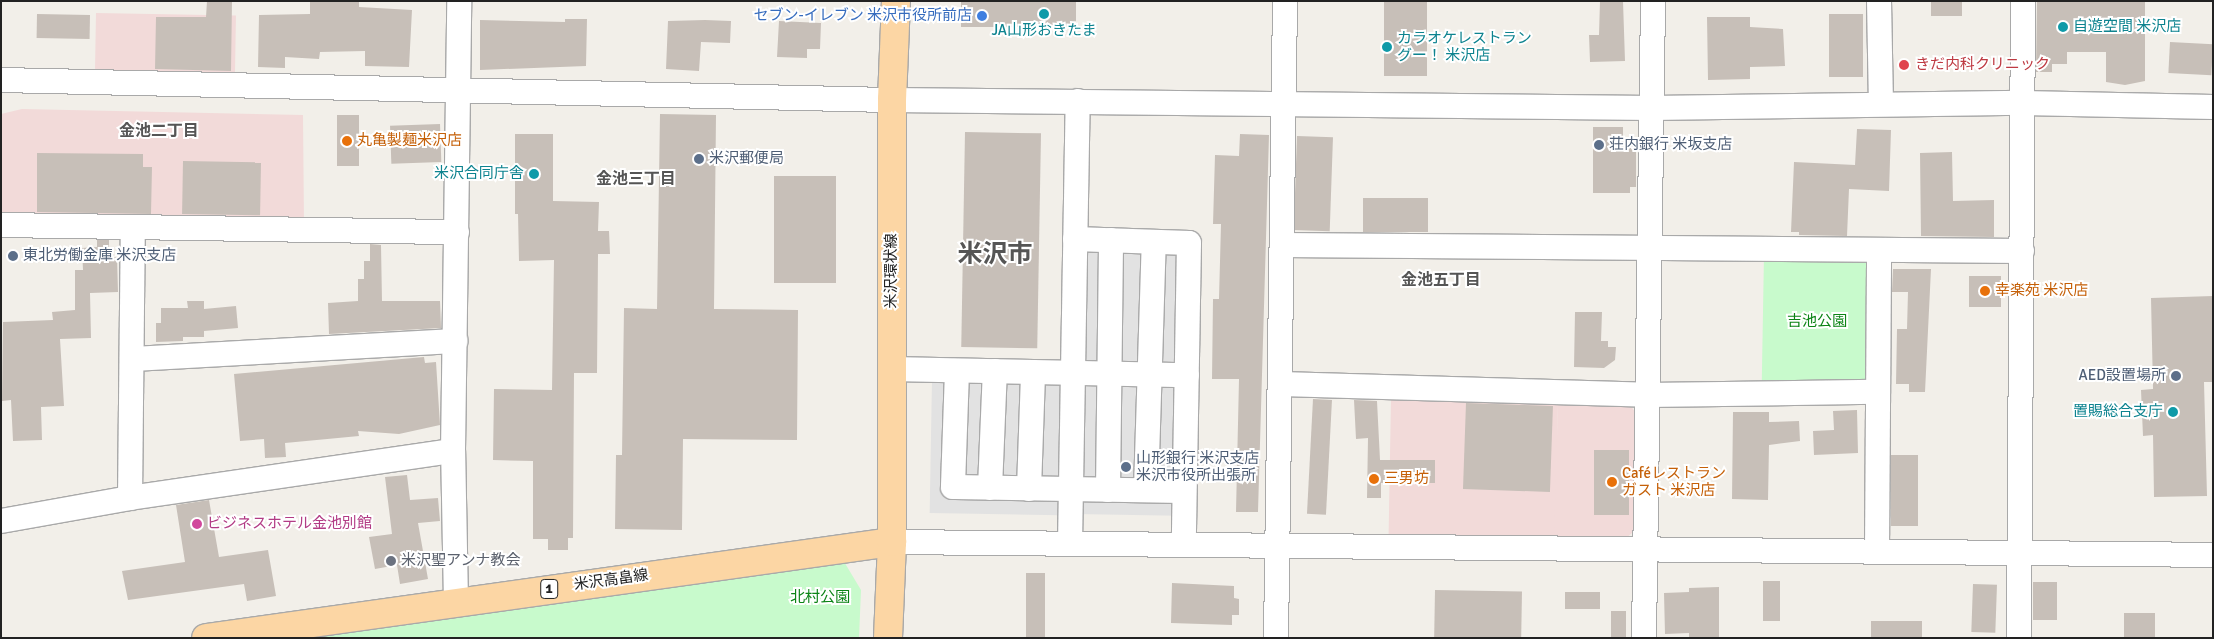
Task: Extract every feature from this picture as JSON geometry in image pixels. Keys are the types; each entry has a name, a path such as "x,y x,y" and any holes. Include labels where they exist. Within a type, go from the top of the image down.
{"main road":[{"name":"米沢環状線","path":"892,542 892,100 896,1"},
{"name":"米沢高畠線","path":"206,638 892,542"},
{"path":"888,638 892,542"}],"street":[{"path":"456,602 453,451 460,91 459,1"},
{"path":"1276,638 1285,1"},
{"path":"1644,638 1653,1"},
{"path":"1879,1 1881,104"},
{"path":"2019,638 2023,1"},
{"path":"1,80 892,100 1652,108 2023,103 2213,107"},
{"path":"1070,543 1078,102"},
{"path":"1,225 457,232"},
{"path":"130,498 133,228"},
{"path":"1075,239 1189,243 1184,544"},
{"path":"1108,490 1111,240"},
{"path":"1146,490 1154,242"},
{"path":"1282,245 2022,251"},
{"path":"1877,550 1876,392 1879,250"},
{"path":"132,359 456,341"},
{"path":"892,369 1187,376"},
{"path":"957,371 953,487 1184,491"},
{"path":"990,488 995,371"},
{"path":"1029,489 1033,372"},
{"path":"1281,384 1647,395 1876,392"},
{"path":"1,521 130,498 453,451"},
{"path":"892,542 1877,550 2213,555"}],"shaded area":[{"path":"96,13 236,15 235,74 95,72"},
{"path":"22,109 303,115 304,226 1,221 1,114"},
{"path":"1081,245 1183,249 1179,365 1077,362"},
{"path":"932,379 1062,381 1060,515 930,513"},
{"path":"1077,382 1180,384 1178,516 1075,514"},
{"path":"1391,398 1558,401 1556,541 1389,538"},
{"path":"1558,401 1629,403 1635,412 1633,532 1622,542 1554,540"}],"green space":[{"name":"吉池公園","path":"1764,254 1872,256 1870,391 1762,389"},
{"name":"北村公園","path":"840,555 861,590 859,638 285,638"}],"building":[{"path":"207,1 232,1 231,71 155,69 156,17 206,17"},
{"path":"310,1 359,1 359,7 412,10 409,67 365,66 365,51 320,52 319,59 285,57 285,68 258,67 259,15 310,14"},
{"path":"961,1 1076,1 1076,27 961,27"},
{"path":"1384,1 1427,1 1427,76 1384,76"},
{"path":"1600,1 1623,1 1625,61 1590,62 1589,35 1599,35"},
{"path":"1931,1 1962,1 1962,16 1931,16"},
{"path":"2037,1 2145,1 2145,81 2125,85 2106,82 2106,52 2067,52 2067,64 2052,64 2052,72 2036,72"},
{"path":"37,14 90,15 90,39 37,38"},
{"path":"1829,14 1863,14 1863,77 1829,77"},
{"path":"1707,17 1750,17 1750,27 1783,29 1785,66 1750,67 1750,79 1708,80"},
{"path":"565,19 587,19 586,66 480,70 480,20 565,22"},
{"path":"668,21 731,21 730,43 701,42 699,71 666,69"},
{"path":"779,21 821,23 820,49 807,49 807,58 777,57"},
{"path":"2170,42 2213,44 2211,75 2168,73"},
{"path":"660,114 716,115 714,309 798,310 797,440 683,439 682,530 615,529 616,455 622,455 624,308 657,309"},
{"name":"丸亀製麺米沢店","path":"337,115 359,115 359,166 337,166"},
{"path":"440,124 441,162 391,164 390,126"},
{"path":"1593,127 1623,127 1623,137 1636,137 1636,187 1630,187 1630,193 1593,193"},
{"path":"1857,129 1891,130 1889,191 1849,189 1847,236 1799,235 1799,232 1791,232 1794,162 1855,165"},
{"path":"965,132 1041,133 1037,348 961,347"},
{"path":"515,134 553,134 553,201 599,202 598,231 609,231 610,254 598,254 597,373 574,373 573,538 568,538 568,550 548,550 548,539 533,539 533,461 493,460 494,389 552,390 554,260 519,261 518,214 515,214"},
{"path":"1240,134 1269,135 1258,512 1236,512 1239,379 1212,379 1213,299 1219,299 1221,224 1213,224 1215,155 1239,156"},
{"path":"1297,136 1333,137 1330,231 1294,230"},
{"path":"1952,152 1953,201 1994,200 1994,237 1921,236 1920,153"},
{"path":"37,153 143,154 143,167 152,167 151,214 37,212"},
{"path":"183,161 261,162 260,215 182,214"},
{"path":"774,176 836,176 836,283 774,283"},
{"path":"1363,198 1428,198 1428,232 1363,232"},
{"path":"97,240 109,240 109,257 117,257 118,292 90,293 91,338 60,339 64,406 41,407 42,440 13,441 11,400 2,401 3,322 53,320 52,312 75,310 75,270 83,270 82,248 97,247"},
{"path":"370,244 381,245 382,301 440,301 441,328 329,334 328,303 358,301 358,279 364,279 364,261 370,261"},
{"path":"1893,269 1931,269 1925,392 1909,392 1909,384 1896,384 1897,329 1907,329 1908,292 1892,292"},
{"name":"幸楽苑 米沢店","path":"1969,276 2001,276 2001,307 1969,307"},
{"name":"置賜総合支庁","path":"2213,296 2213,382 2204,382 2207,496 2154,497 2153,435 2143,436 2141,390 2153,389 2151,298"},
{"path":"187,301 204,301 204,309 236,306 238,328 204,331 204,337 183,337 183,341 156,342 156,323 161,323 161,308 188,308"},
{"path":"1575,312 1602,312 1601,341 1608,341 1608,347 1616,347 1615,360 1604,368 1574,367"},
{"path":"424,357 425,363 436,362 440,425 399,434 358,431 359,436 285,443 286,457 265,458 264,439 240,441 234,374"},
{"path":"1313,399 1332,400 1326,515 1307,514"},
{"path":"1354,400 1377,401 1380,460 1435,460 1435,483 1381,483 1381,498 1367,498 1368,438 1356,439"},
{"path":"1466,403 1553,406 1550,492 1463,489"},
{"path":"1857,410 1858,453 1814,455 1813,431 1834,430 1833,411"},
{"path":"1733,412 1769,412 1769,422 1799,421 1800,441 1769,445 1768,500 1732,499"},
{"name":"Caféレストラン ガスト 米沢店","path":"1594,450 1629,450 1629,515 1594,515"},
{"path":"1891,455 1918,455 1918,526 1891,526"},
{"path":"407,475 410,500 438,498 440,521 418,523 428,579 400,584 397,565 375,569 369,537 392,534 385,477"},
{"path":"209,500 219,557 268,550 276,596 247,601 244,584 128,600 122,571 185,562 176,505"},
{"path":"1026,573 1045,573 1045,638 1026,638"},
{"path":"1763,581 1780,581 1780,621 1763,621"},
{"path":"2033,582 2057,582 2057,620 2033,620"},
{"path":"1172,583 1234,586 1234,598 1239,599 1239,615 1232,615 1232,625 1171,623"},
{"path":"1973,584 1997,585 1995,633 1971,632"},
{"path":"1719,587 1719,638 1689,638 1689,633 1665,634 1664,593 1689,592 1689,588"},
{"path":"1435,590 1522,592 1521,638 1434,638"},
{"path":"1565,592 1600,592 1600,609 1565,609"},
{"path":"1611,611 1626,611 1626,638 1611,638"},
{"path":"2124,613 2155,613 2155,638 2124,638"},
{"path":"1871,621 1922,621 1922,638 1871,638"}],"place":[{"name":"JA山形おきたま","path":"1044,14"},
{"name":"セブン-イレブン 米沢市役所前店","path":"982,16"},
{"name":"自遊空間 米沢店","path":"2063,27"},
{"name":"カラオケレストラン グー！ 米沢店","path":"1387,47"},
{"name":"きだ内科クリニック","path":"1904,65"},
{"name":"丸亀製麺米沢店","path":"347,141"},
{"name":"荘内銀行 米坂支店","path":"1599,145"},
{"name":"米沢郵便局","path":"699,159"},
{"name":"米沢合同庁舎","path":"534,174"},
{"name":"東北労働金庫 米沢支店","path":"13,256"},
{"name":"幸楽苑 米沢店","path":"1985,291"},
{"name":"AED設置場所","path":"2176,376"},
{"name":"置賜総合支庁","path":"2173,412"},
{"name":"山形銀行 米沢支店 米沢市役所出張所","path":"1126,467"},
{"name":"三男坊","path":"1374,479"},
{"name":"Caféレストラン ガスト 米沢店","path":"1612,482"},
{"name":"ビジネスホテル金池別館","path":"197,524"},
{"name":"米沢聖アンナ教会","path":"391,561"}],"district":[{"name":"金池二丁目","path":"159,131"},
{"name":"金池三丁目","path":"636,179"},
{"name":"米沢市","path":"995,254"},
{"name":"金池五丁目","path":"1441,280"}]}
